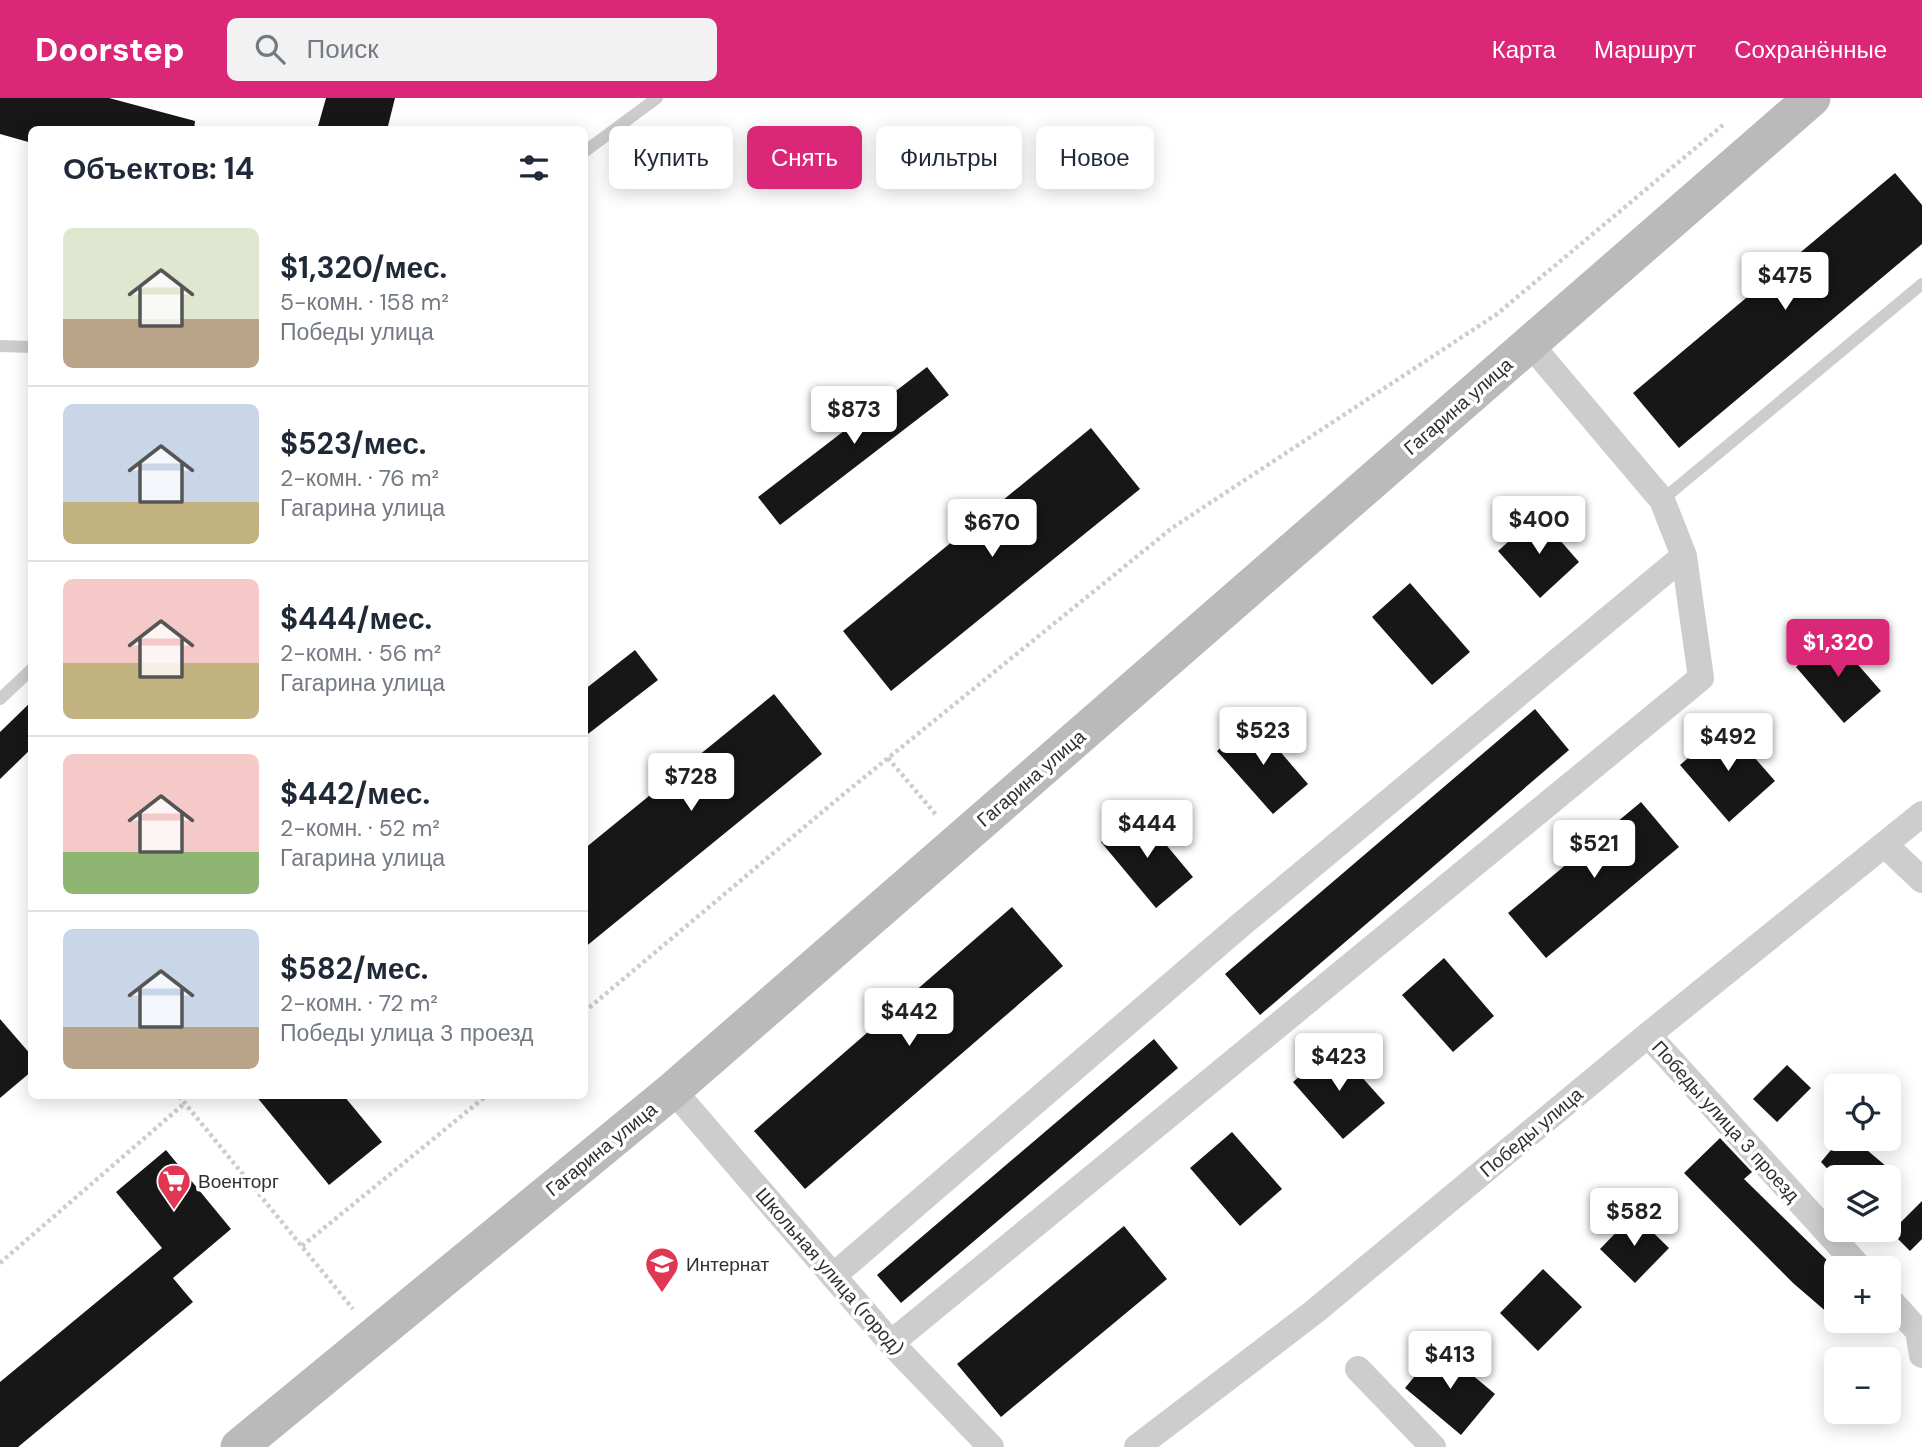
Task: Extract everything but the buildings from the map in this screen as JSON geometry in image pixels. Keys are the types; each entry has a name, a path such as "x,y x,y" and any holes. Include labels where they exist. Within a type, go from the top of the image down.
{"main road":[{"name":"Гагарина улица","path":"239,1447 673,1090 1812,98"}],"street":[{"path":"891,1343 1701,678 1684,556 1662,500 1530,344"},
{"path":"834,1276 1243,923 1684,556"},
{"name":"Победы улица","path":"1137,1447 1314,1312 1648,1035 1922,814"},
{"path":"1885,845 1922,880"},
{"name":"Победы улица 3 проезд","path":"1648,1035 1849,1256"},
{"name":"Школьная улица (город)","path":"673,1090 891,1343 991,1447"},
{"path":"1901,1312 1918,1331 1922,1355"},
{"path":"1359,1369 1433,1447"}],"lane":[{"path":"588,149 657,98"},
{"path":"1662,500 1922,284"},
{"path":"0,346 28,347"},
{"path":"0,699 28,673"}],"path":[{"path":"588,1009 888,758 1172,528 1497,314 1725,124"},
{"path":"888,758 958,841"},
{"path":"182,1099 374,1335"},
{"path":"302,1246 479,1099"},
{"path":"0,1263 185,1103"}],"place":[{"name":"Военторг","path":"174,1211"},
{"name":"Интернат","path":"662,1294"}]}
